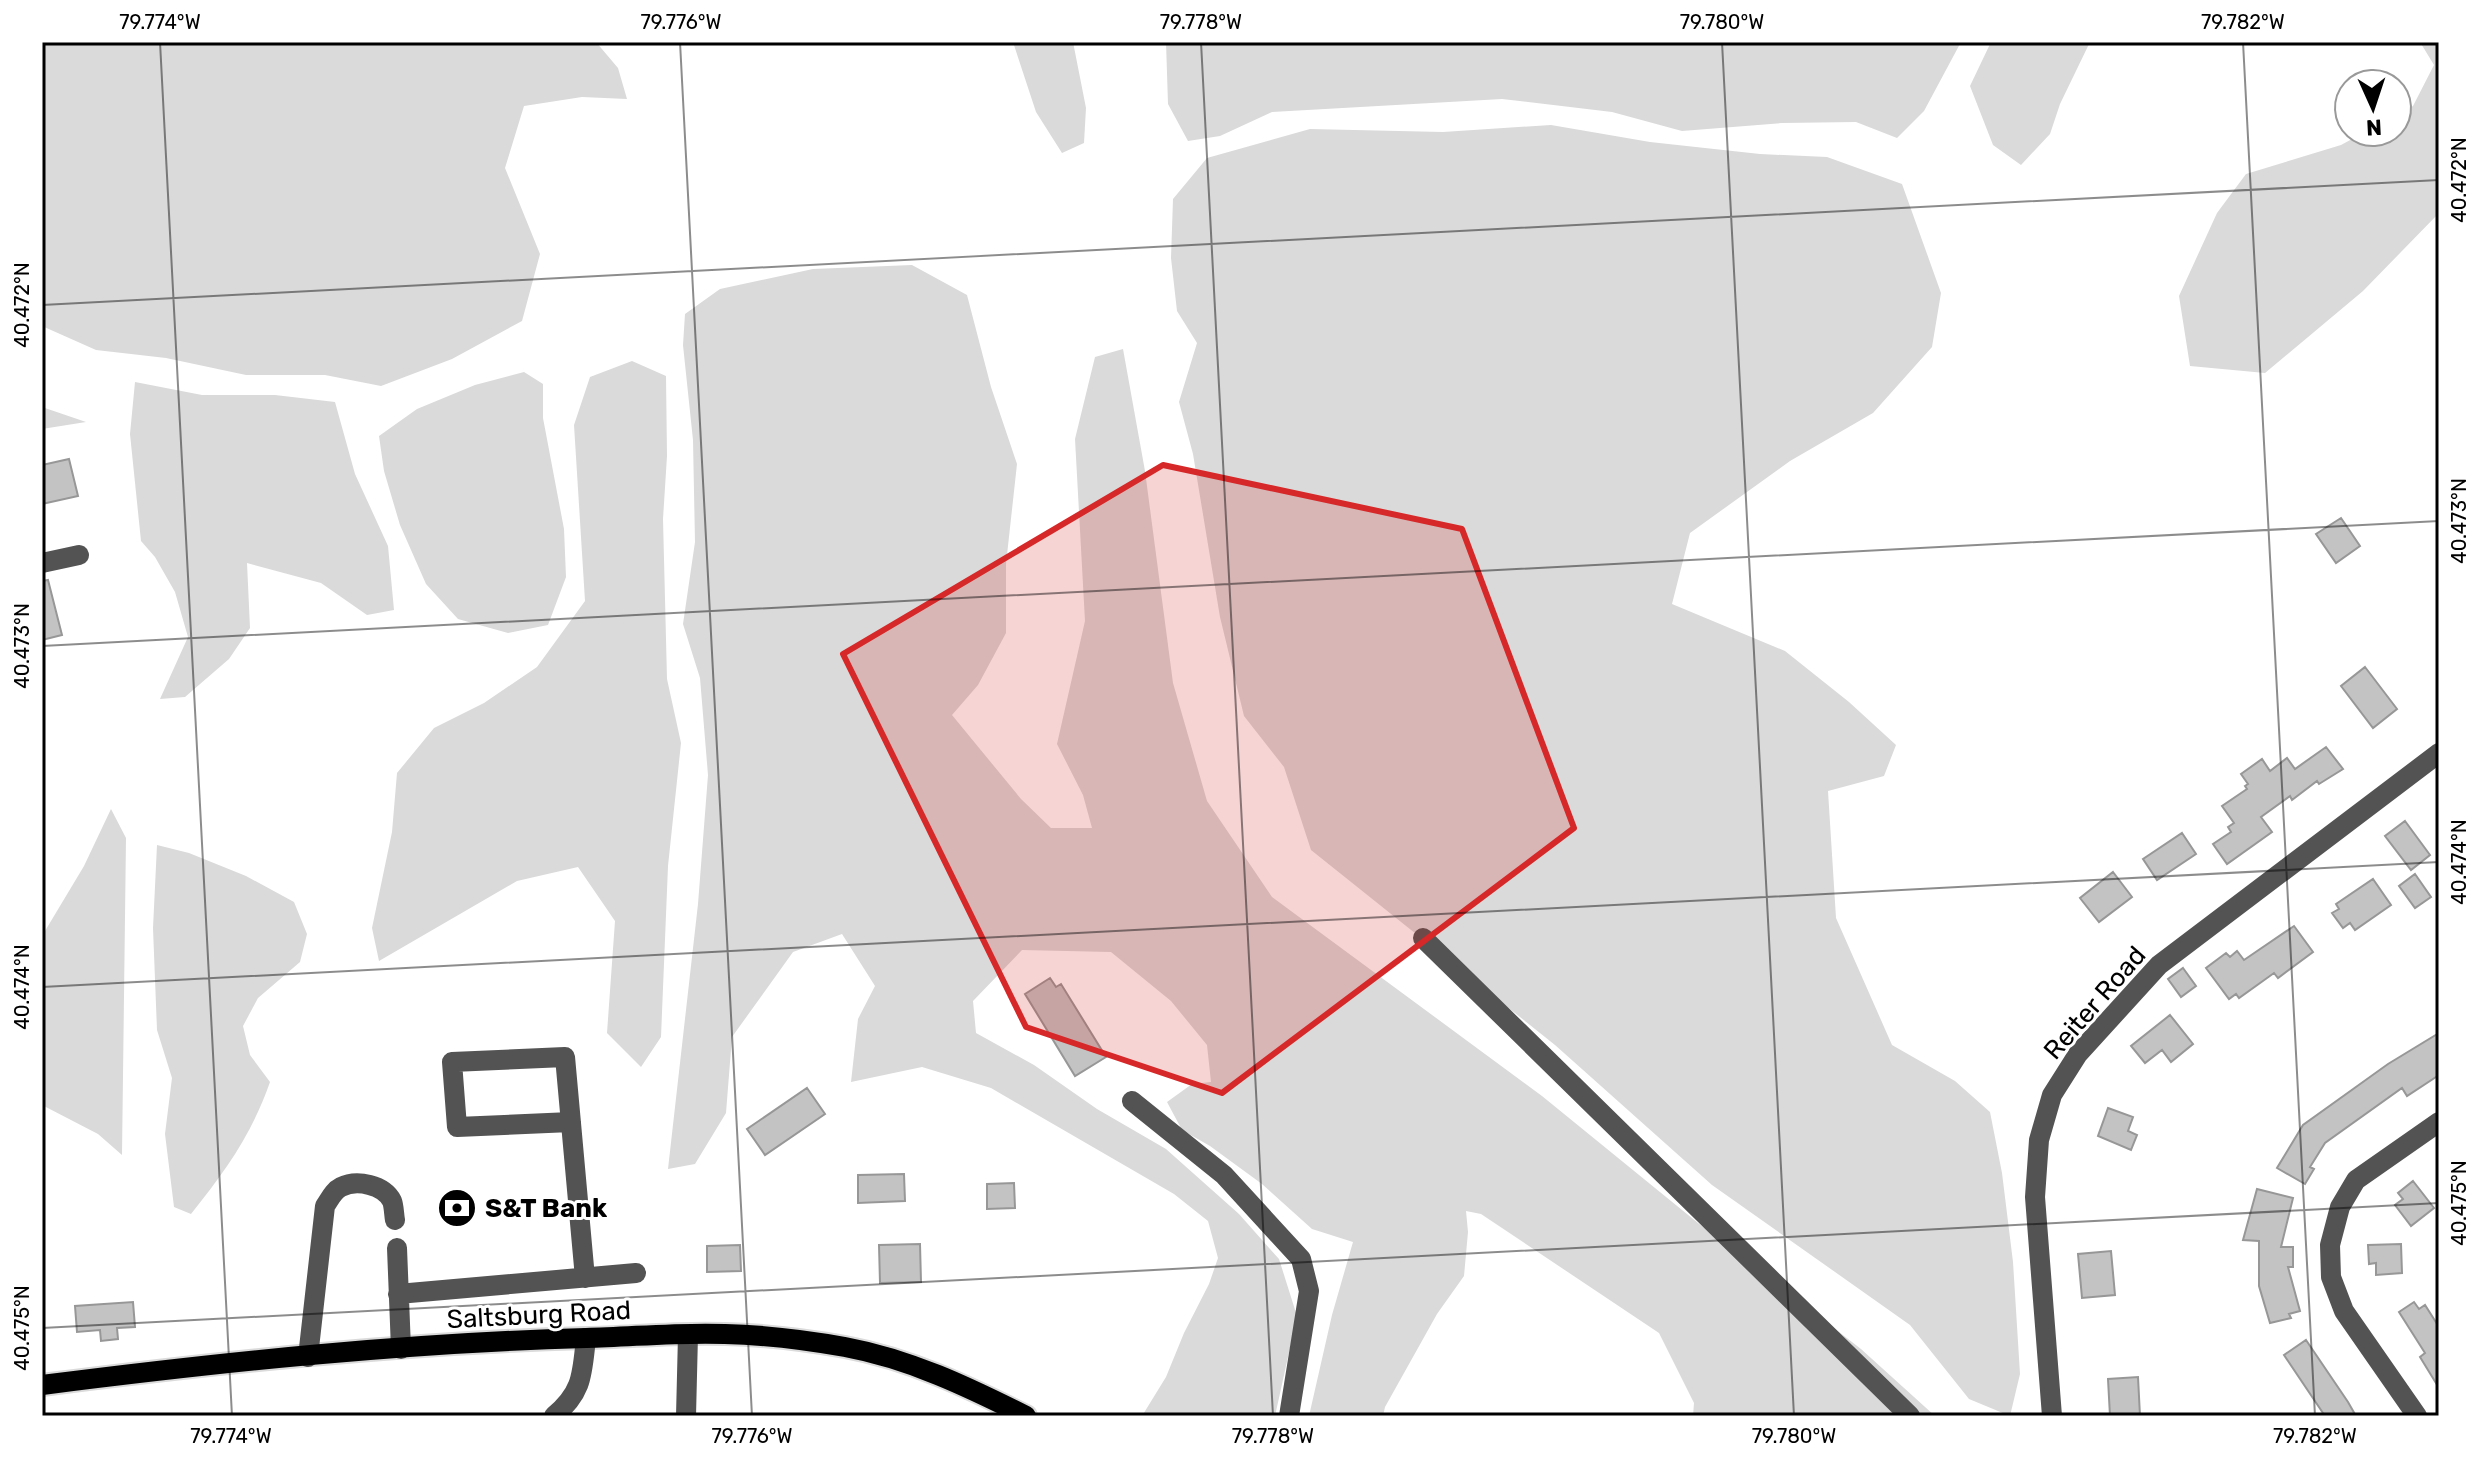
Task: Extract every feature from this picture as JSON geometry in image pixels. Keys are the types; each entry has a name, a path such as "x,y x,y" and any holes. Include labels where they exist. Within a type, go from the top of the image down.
{"main road":[{"name":"Saltsburg Road","path":"42,1385 173,1368 521,1340 737,1334 848,1347 902,1361 953,1379 1026,1416"}],"street":[{"path":"42,563 79,555"},
{"name":"Reiter Road","path":"2052,1416 2035,1197 2039,1140 2052,1095 2078,1054 2159,965 2439,753"},
{"path":"1423,938 1910,1416"},
{"path":"571,1122 457,1127 452,1062 565,1057 571,1122 585,1278"},
{"path":"1132,1101 1224,1175 1301,1259 1309,1291 1289,1416"},
{"path":"2417,1416 2344,1311 2331,1277 2330,1245 2340,1207 2356,1180 2439,1122"},
{"path":"308,1357 325,1206 331,1195 339,1188 365,1183 392,1200 395,1220"},
{"path":"397,1248 401,1349"},
{"path":"398,1294 636,1273"},
{"path":"686,1416 688,1335"},
{"path":"554,1416 573,1400 581,1374 586,1338"}],"highlighted area":[{"path":"1163,465 1462,529 1574,828 1222,1093 1026,1027 843,654"}],"shaded area":[{"path":"42,42 596,42 618,68 627,99 582,97 524,106 505,168 540,254 522,321 452,359 381,386 325,375 246,375 166,358 96,350 42,326"},
{"path":"1013,42 1073,42 1086,108 1084,143 1062,153 1036,112"},
{"path":"1166,42 1961,42 1924,111 1897,138 1856,122 1782,123 1682,131 1612,112 1502,99 1272,112 1220,136 1188,141 1168,104"},
{"path":"1991,42 2090,42 2060,104 2050,134 2021,165 1993,145 1970,86"},
{"path":"2420,42 2439,42 2439,213 2363,291 2265,373 2190,366 2179,296 2217,213 2246,174 2333,147 2413,148 2413,106 2434,65"},
{"path":"1551,125 1650,142 1760,154 1827,157 1902,184 1941,293 1932,347 1873,413 1790,461 1690,533 1672,604 1785,651 1849,702 1896,745 1884,776 1828,791 1836,918 1892,1045 1955,1081 1990,1112 2002,1173 2013,1262 2020,1374 2010,1416 1969,1399 1910,1325 1712,1185 1555,1045 1311,850 1284,767 1244,716 1220,617 1193,454 1179,402 1197,343 1177,311 1171,258 1173,199 1207,158 1310,129 1443,132"},
{"path":"912,265 967,295 991,387 1017,464 1006,564 1006,633 978,685 952,715 1021,799 1051,828 1092,828 1083,795 1057,744 1085,621 1075,439 1095,357 1123,349 1145,471 1173,683 1207,801 1272,897 1542,1096 1698,1223 1861,1349 1935,1416 1693,1416 1694,1403 1659,1333 1481,1214 1466,1211 1468,1232 1464,1276 1437,1314 1385,1407 1383,1416 1309,1416 1332,1315 1353,1242 1312,1229 1262,1184 1210,1146 1182,1130 1167,1102 1192,1084 1211,1082 1207,1045 1171,1001 1111,952 1022,950 973,1001 976,1033 1034,1065 1097,1109 1166,1149 1239,1214 1279,1259 1297,1316 1275,1416 1142,1416 1166,1377 1218,1258 1208,1221 1174,1194 991,1088 922,1067 851,1082 858,1019 875,986 842,934 793,952 732,1037 726,1113 695,1164 668,1169 698,904 708,775 700,678 683,624 695,542 693,440 683,345 685,314 720,289 813,269"},
{"path":"632,361 666,376 667,456 663,519 667,679 681,743 668,866 661,1037 641,1067 607,1033 615,921 578,867 517,881 379,961 372,928 392,832 397,773 434,728 484,703 537,667 585,601 574,425 590,377"},
{"path":"524,372 543,384 543,418 564,529 566,577 548,625 508,633 458,619 426,584 400,525 384,471 379,436 417,409 475,385"},
{"path":"135,382 202,395 275,395 335,402 355,474 388,546 394,610 367,615 321,583 247,563 250,628 229,659 185,697 160,699 188,637 175,592 155,557 141,541 130,434"},
{"path":"42,407 86,422 42,429"},
{"path":"111,809 126,838 122,1155 98,1134 42,1105 42,936 84,866"},
{"path":"157,845 189,853 246,876 294,902 307,934 300,962 258,998 243,1026 250,1055 270,1082 255,1119 236,1152 191,1214 174,1207 165,1134 172,1078 157,1030 153,928"}],"building":[{"path":"69,459 78,496 42,504 42,465"},
{"path":"2341,518 2360,546 2336,563 2316,534"},
{"path":"48,580 62,635 42,640 42,581"},
{"path":"2365,667 2397,709 2373,728 2341,686"},
{"path":"2326,747 2343,769 2319,784 2317,781 2292,800 2290,796 2261,817 2272,832 2227,864 2213,844 2231,832 2228,827 2234,823 2222,806 2247,789 2245,786 2248,784 2241,774 2262,759 2270,771 2287,758 2295,769"},
{"path":"2405,821 2430,855 2411,870 2385,836"},
{"path":"2182,833 2196,854 2157,880 2143,859"},
{"path":"2113,872 2132,897 2099,922 2080,898"},
{"path":"2415,874 2431,897 2415,908 2399,886"},
{"path":"2373,879 2391,905 2355,930 2350,923 2343,928 2332,913 2339,909 2336,904"},
{"path":"2294,926 2313,952 2278,978 2274,973 2239,998 2236,994 2229,999 2206,968 2226,953 2230,957 2237,951 2244,960"},
{"path":"2183,968 2196,986 2181,997 2168,979"},
{"path":"1050,978 1056,987 1061,984 1106,1057 1075,1076 1025,994"},
{"path":"2170,1015 2193,1044 2171,1062 2162,1050 2145,1063 2131,1046"},
{"path":"2439,1033 2439,1075 2407,1096 2402,1088 2325,1143 2310,1167 2314,1169 2305,1184 2277,1168 2303,1125 2388,1064"},
{"path":"807,1088 825,1114 765,1155 747,1129"},
{"path":"2108,1108 2133,1117 2128,1131 2137,1135 2131,1150 2098,1136"},
{"path":"904,1174 905,1201 858,1203 858,1175"},
{"path":"2413,1181 2434,1208 2411,1226 2395,1205 2403,1199 2398,1193"},
{"path":"1014,1183 1015,1208 987,1209 987,1184"},
{"path":"2257,1189 2293,1198 2281,1247 2293,1247 2293,1267 2288,1267 2300,1311 2289,1314 2291,1318 2270,1323 2259,1286 2259,1241 2243,1240"},
{"path":"920,1244 921,1282 880,1283 879,1245"},
{"path":"2401,1244 2402,1273 2376,1275 2376,1263 2369,1264 2368,1245"},
{"path":"740,1245 741,1271 707,1272 707,1246"},
{"path":"2111,1251 2115,1295 2082,1298 2078,1254"},
{"path":"133,1302 135,1327 117,1328 118,1339 101,1341 100,1330 77,1332 75,1306"},
{"path":"2414,1302 2419,1309 2425,1305 2439,1327 2439,1388 2420,1357 2425,1353 2399,1312"},
{"path":"2306,1340 2356,1416 2325,1416 2284,1355"},
{"path":"2138,1377 2140,1416 2110,1416 2108,1379"}],"place":[{"name":"S&T Bank","path":"457,1208"}]}
